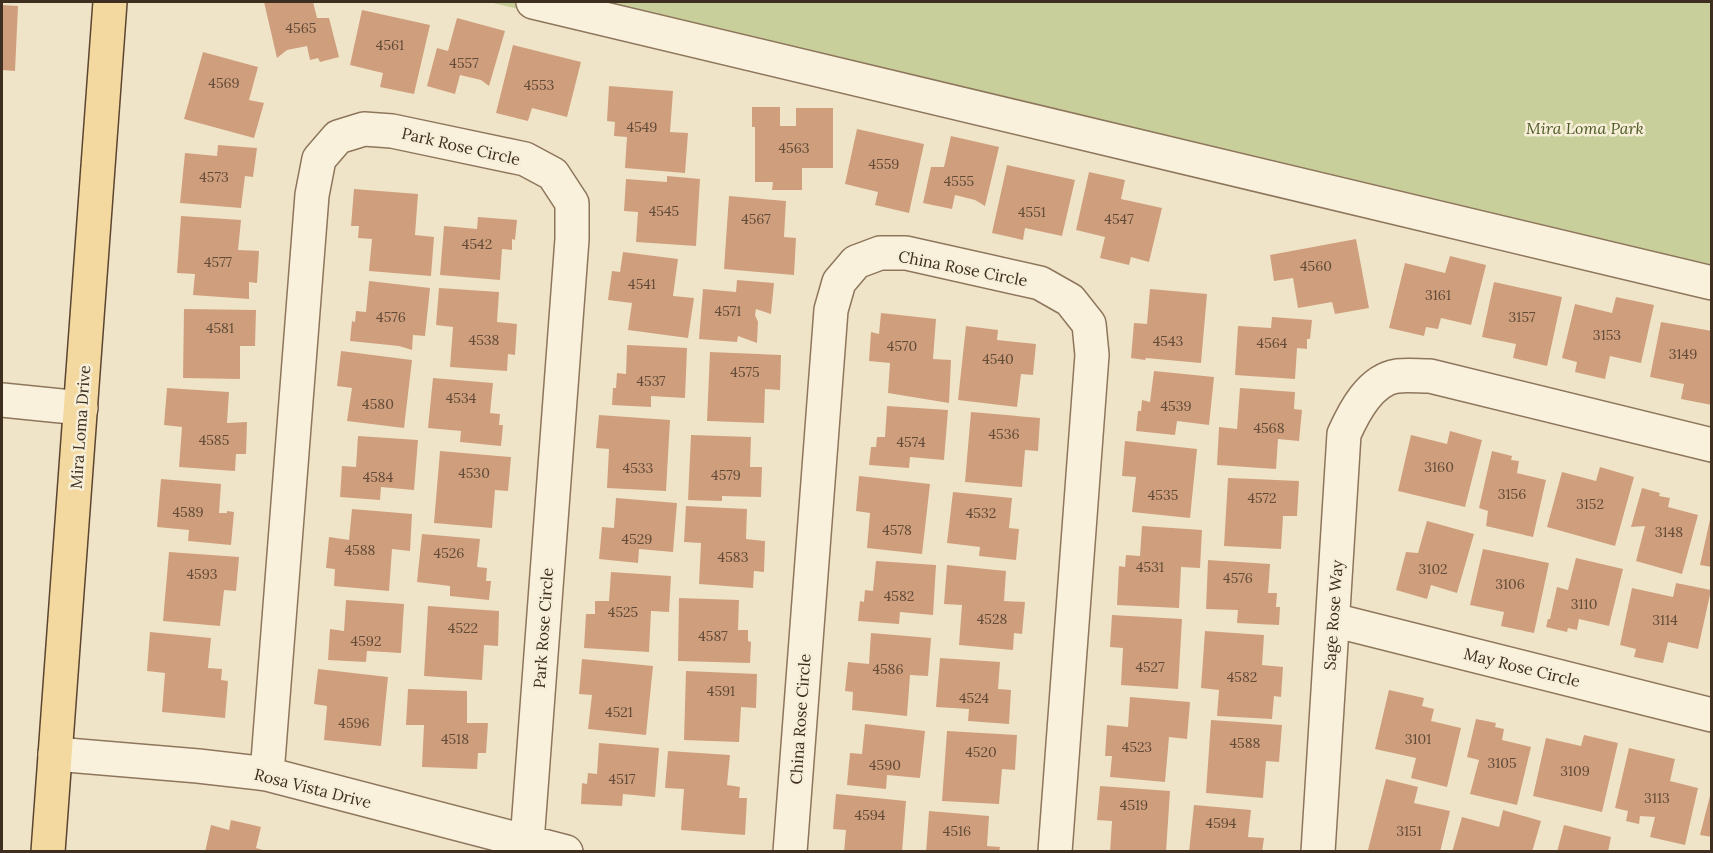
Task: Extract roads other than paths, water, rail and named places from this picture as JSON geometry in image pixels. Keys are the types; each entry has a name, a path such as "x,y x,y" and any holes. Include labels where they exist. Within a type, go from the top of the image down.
{"main road":[{"name":"Mira Loma Drive","path":"48,852 110,2"}],"street":[{"path":"533,2 1712,283"},
{"name":"Park Rose Circle","path":"267,774 312,195 319,159 338,137 364,129 392,131 525,159 553,174 572,203 572,239 527,842"},
{"name":"China Rose Circle","path":"790,852 831,310 839,282 856,262 879,254 906,253 1040,283 1070,300 1089,324 1092,355 1055,852"},
{"name":"Sage Rose Way","path":"1318,852 1344,434 1354,411 1373,388 1395,376 1430,376 1712,445"},
{"path":"2,400 81,408"},
{"name":"May Rose Circle","path":"1333,620 1712,715"},
{"name":"Rosa Vista Drive","path":"55,754 267,774 566,852"}],"park label":[{"name":"Mira Loma Park","path":"1585,128"}]}
